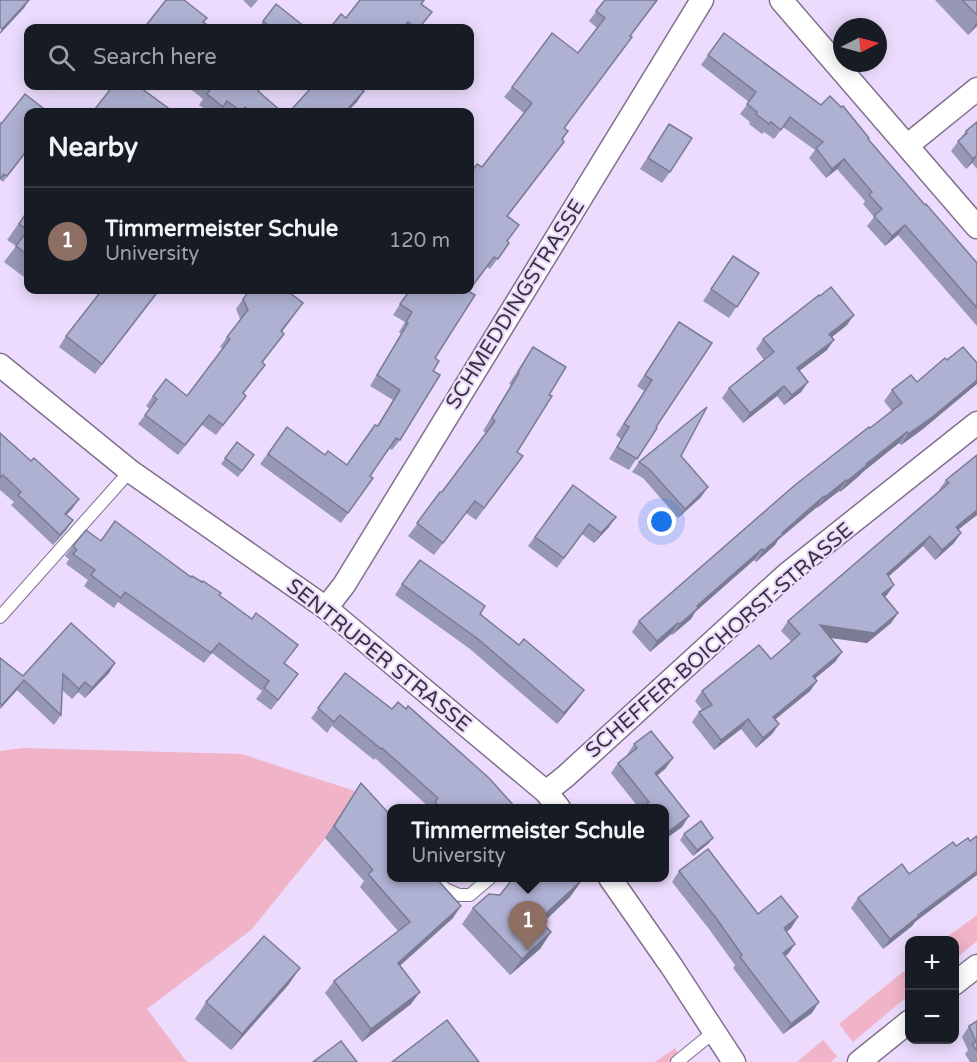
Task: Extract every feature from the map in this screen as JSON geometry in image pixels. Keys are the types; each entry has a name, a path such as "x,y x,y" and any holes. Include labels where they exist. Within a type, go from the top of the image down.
{"street":[{"name":"SCHMEDDINGSTRASSE","path":"326,608 344,585 702,0"},
{"path":"781,0 977,227"},
{"path":"908,145 977,89"},
{"name":"SENTRUPER STRASSE","path":"0,364 130,471 326,608 553,800"},
{"name":"SCHEFFER-BOICHORST-STRASSE","path":"553,800 566,776 787,574 977,423"},
{"path":"613,882 734,1062"},
{"path":"959,980 977,966"},
{"path":"859,1062 905,1024"}],"lane":[{"path":"0,617 130,471"},
{"path":"439,882 445,889 459,896 470,895 485,882"},
{"path":"677,1062 715,1031"}],"shaded area":[{"path":"24,748 241,754 355,791 328,835 251,930 147,1009 187,1062 0,1062 0,751"},
{"path":"977,915 977,941 959,956 959,936 948,936"},
{"path":"905,970 905,998 853,1042 839,1024"},
{"path":"823,1040 837,1056 831,1062 797,1062"},
{"path":"675,1048 683,1062 655,1062"}],"building":[{"path":"0,0 29,0 2,29 0,27"},
{"path":"166,0 184,0 207,18 203,22 206,24 147,24"},
{"path":"360,0 424,0 421,4 432,12 422,24 408,22 406,24 333,24 341,14 346,18"},
{"path":"605,0 657,0 564,128 568,131 562,139 564,142 507,216 519,225 507,241 509,243 498,259 494,257 474,284 474,168 477,164 482,167 532,103 512,87 552,33 578,53 605,18 596,11"},
{"path":"962,0 977,0 977,15"},
{"path":"276,4 301,24 267,24 263,21"},
{"path":"724,33 821,105 830,96 841,107 843,106 868,139 977,263 977,308 905,225 892,236 874,216 882,209 869,195 872,192 844,159 832,169 816,148 823,142 790,117 781,130 756,114 757,112 747,104 756,92 708,55"},
{"path":"110,90 143,90 168,108 96,108"},
{"path":"210,90 259,90 277,108 237,108 227,101 223,107 207,94"},
{"path":"309,90 364,91 349,108 293,108"},
{"path":"25,94 43,108 24,108 24,154 7,176 4,174 0,179 0,123"},
{"path":"977,122 977,155 973,159 958,141"},
{"path":"669,124 692,138 670,172 648,158"},
{"path":"24,216 24,227 19,224"},
{"path":"24,235 24,252 16,246"},
{"path":"733,256 759,273 737,307 711,289"},
{"path":"831,287 854,315 829,334 834,340 797,368 808,382 792,395 784,386 750,413 729,388 774,352 763,339"},
{"path":"99,294 156,294 102,364 66,336"},
{"path":"247,294 291,294 303,303 281,331 284,334 262,362 265,365 243,393 246,396 223,425 209,415 185,445 145,415 157,399 153,396 166,379 187,396 230,339 227,337 248,310 243,299"},
{"path":"407,294 475,295 435,358 439,361 433,371 440,375 400,440 396,438 370,476 373,478 348,513 268,454 287,427 325,455 328,451 347,465 375,425 378,426 400,390 377,375 408,323 406,322 412,312 400,304"},
{"path":"679,322 712,343 637,459 617,447 629,427 624,424 652,380 645,375"},
{"path":"533,347 566,367 549,395 552,396 517,452 523,456 484,508 475,501 443,543 417,523 495,421 492,418"},
{"path":"963,347 977,363 977,380 931,418 908,434 907,432 847,481 824,496 783,534 763,551 762,549 697,606 698,608 680,624 678,623 657,641 639,621 795,485 902,403 892,390 911,375 917,382 945,358 947,360"},
{"path":"707,407 681,456 708,487 685,509 649,469 639,462"},
{"path":"0,433 31,461 34,458 79,499 65,514 73,520 60,535 18,495 21,492 3,475 0,478"},
{"path":"237,442 254,455 242,471 225,458"},
{"path":"977,455 977,510 956,527 961,533 942,550 930,536 887,574 894,585 882,594 898,613 874,633 820,625 842,652 813,676 817,681 773,717 779,724 763,738 748,719 721,740 699,712 712,705 702,691 759,645 771,659 800,634 788,621 949,483 946,480"},
{"path":"573,485 616,517 601,533 589,524 564,558 535,537"},
{"path":"115,521 191,577 203,581 221,593 219,595 252,619 256,613 298,645 284,663 298,674 278,700 264,688 269,681 219,643 211,653 125,592 121,598 91,575 95,570 73,554 77,550 73,546 86,530 101,541"},
{"path":"420,560 485,606 480,614 519,645 524,639 584,690 564,713 478,639 402,584"},
{"path":"71,623 115,663 92,688 85,682 79,689 63,674 61,715 24,680 2,705 0,703 0,658 23,676"},
{"path":"345,673 392,709 398,702 406,709 408,706 489,778 512,804 437,804 435,802 438,798 382,748 340,715 334,722 318,708"},
{"path":"651,731 673,758 655,773 689,816 669,831 669,804 646,804 649,802 618,763 637,748 634,744"},
{"path":"361,783 387,812 387,882 440,882 461,906 398,963 420,992 371,1029 334,981 410,922 368,874 373,870 334,826"},
{"path":"701,821 713,838 697,850 684,834"},
{"path":"977,836 977,871 890,939 858,898 902,864 909,874 953,842 956,846 968,838 970,841"},
{"path":"708,849 758,914 781,896 798,917 784,928 795,944 783,953 819,1002 791,1024 740,957 742,955 716,918 679,871"},
{"path":"510,882 580,882 539,920 551,932 522,959 473,908 489,894 500,895"},
{"path":"264,936 300,968 242,1034 206,1002"},
{"path":"447,1020 479,1062 392,1062"},
{"path":"977,1021 977,1051 972,1044 976,1042 969,1026"},
{"path":"341,1041 357,1062 313,1062"}],"place":[{"name":"Timmermeister Schule","path":"528,951"}]}
